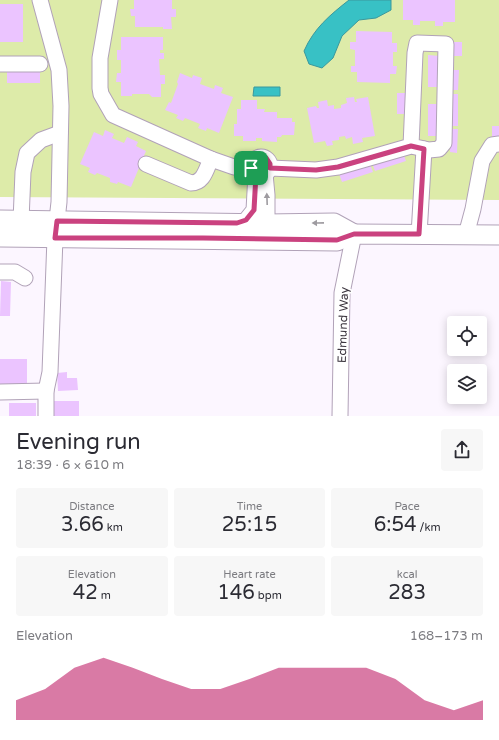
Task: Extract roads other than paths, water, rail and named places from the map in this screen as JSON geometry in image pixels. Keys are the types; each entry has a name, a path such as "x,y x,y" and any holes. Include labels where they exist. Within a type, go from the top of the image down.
{"main road":[{"path":"0,220 20,221 56,230 203,238 337,240 354,234 499,235"},
{"path":"0,236 56,230 237,223 334,223 354,234"},
{"path":"203,238 223,231 244,232 267,224"}],"street":[{"path":"40,0 58,70 61,106 50,372 46,391 46,416"},
{"path":"110,0 100,58 101,94 108,109 113,115 211,159 234,167 261,171 316,170 338,167 418,148 434,150 439,149 444,143 446,44 417,43 415,53 418,148 419,234"},
{"path":"0,64 40,64"},
{"path":"20,221 23,172 27,153 41,140 60,134"},
{"path":"466,235 473,209 482,160 492,146 499,144"},
{"path":"146,164 191,183 195,183 202,178 211,159"},
{"path":"237,223 246,220 254,210 261,171"},
{"path":"261,171 267,195 267,224"},
{"name":"Edmund Way","path":"340,416 342,293 354,234"},
{"path":"0,272 15,272 25,278"},
{"path":"0,392 46,391"}],"water":[{"path":"349,0 391,0 391,10 376,18 359,20 342,36 333,58 322,68 309,64 304,51 313,35 329,17"},
{"path":"254,87 280,87 280,96 253,96"}]}
